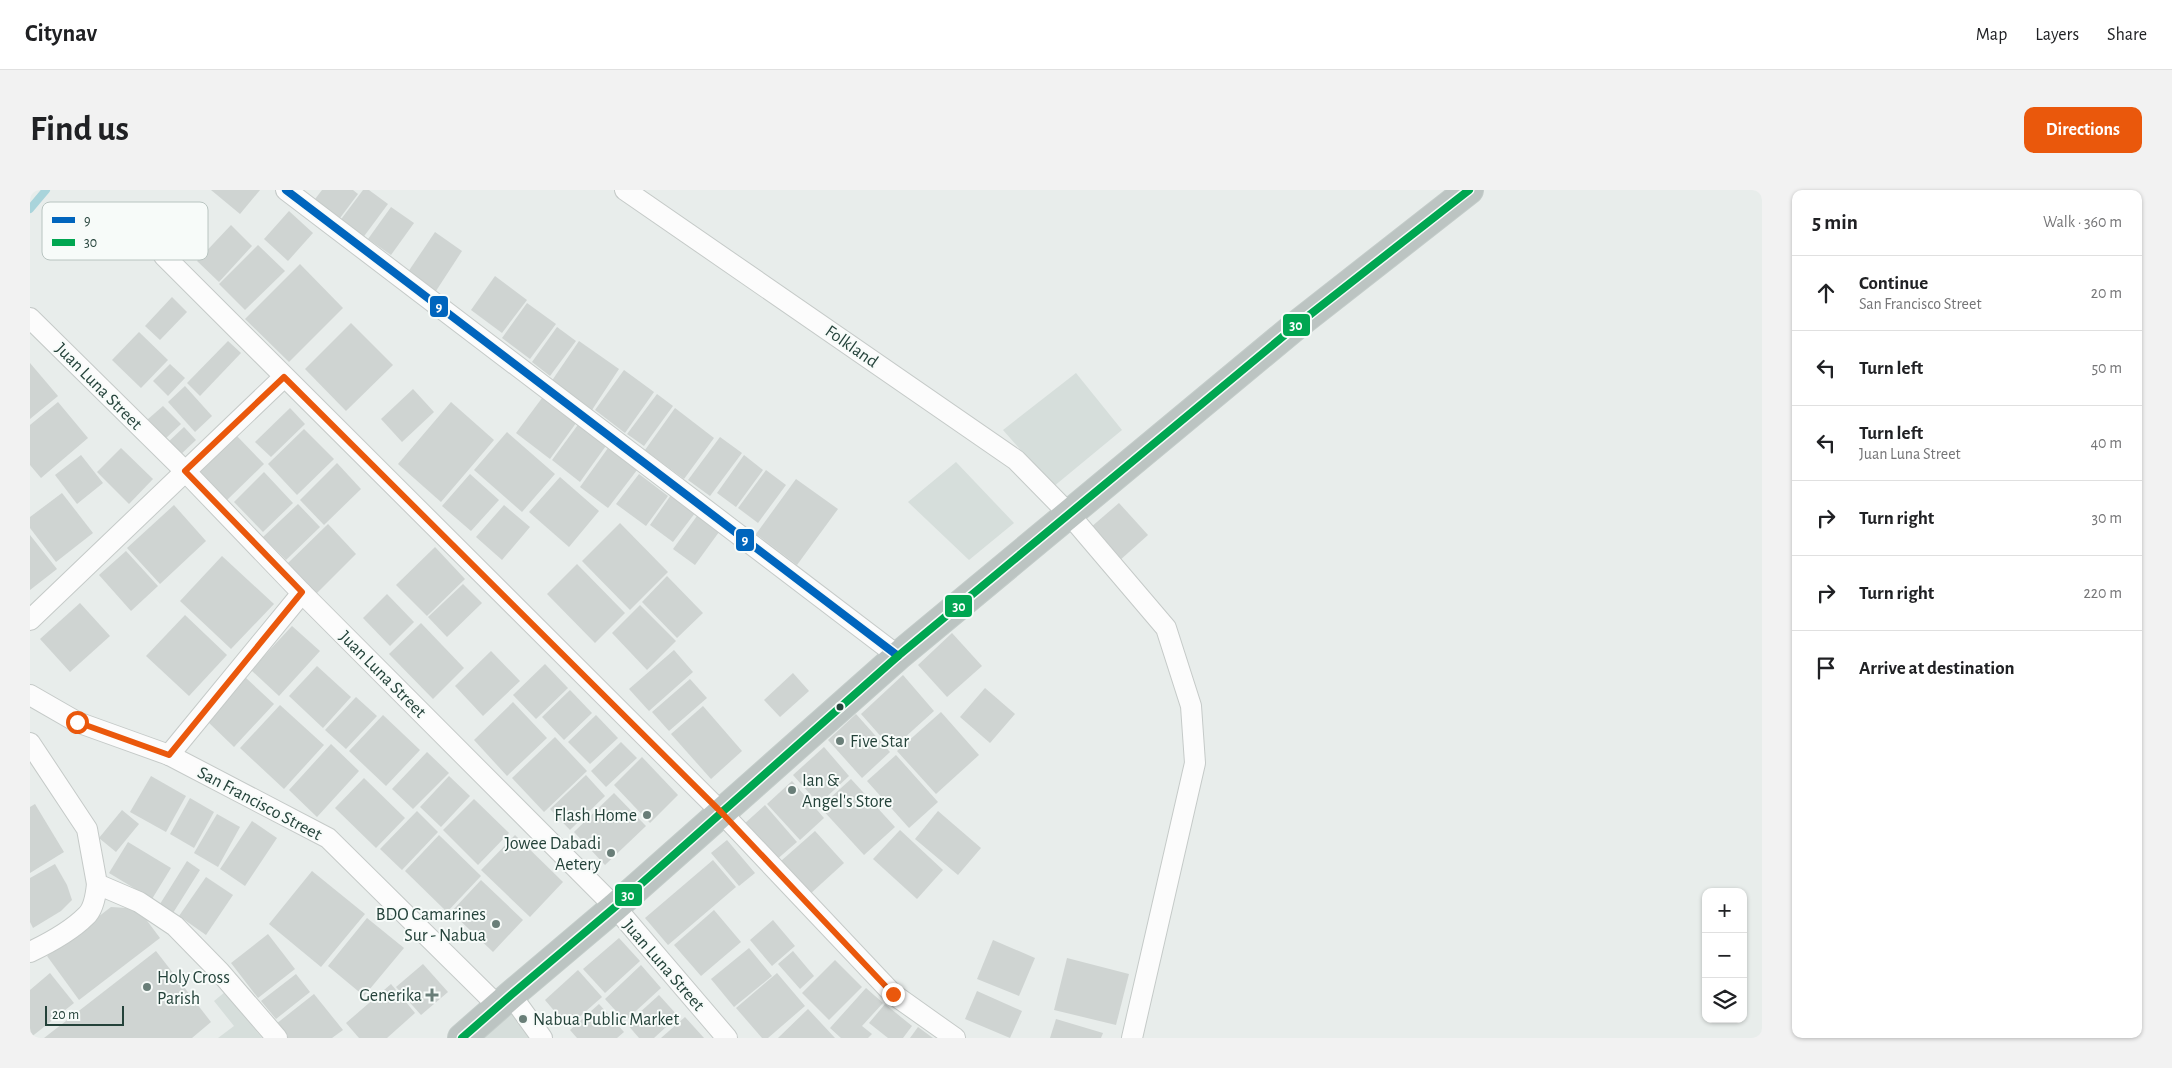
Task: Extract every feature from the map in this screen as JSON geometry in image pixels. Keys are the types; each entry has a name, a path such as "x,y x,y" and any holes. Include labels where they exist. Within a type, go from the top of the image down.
{"highway":[{"path":"462,1038 614,907 898,656 1298,324 1469,190"}],"street":[{"path":"286,190 898,656"},
{"name":"Folkland","path":"625,190 1016,460 1069,514 1166,628 1191,706 1195,763 1132,1038"},
{"path":"168,260 721,812 893,994 955,1038"},
{"name":"Juan Luna Street","path":"30,318 185,471 614,907 727,1038"},
{"path":"30,620 284,377"},
{"path":"169,755 302,592"},
{"name":"San Francisco Street","path":"30,695 77,722 169,755 328,838 542,1038"},
{"path":"30,743 87,829 96,884 96,897 87,916 49,942 30,952"},
{"path":"96,884 139,902 175,926 220,972 277,1038"}],"shaded area":[{"path":"1076,373 1122,430 1053,487 1003,430"},
{"path":"956,462 1014,523 969,560 908,502"},
{"path":"225,992 262,1038 218,1038 234,1026 214,1001"},
{"name":"Nabua Public Market","path":"527,999 552,1038 484,1038"}],"building":[{"path":"211,190 260,190 240,214"},
{"path":"322,190 353,190 358,194 337,222 312,203"},
{"path":"363,190 369,190 388,204 362,239 339,222"},
{"path":"391,207 414,223 391,255 368,239"},
{"path":"289,211 313,233 288,261 264,239"},
{"path":"231,225 252,246 219,282 197,261 208,260 208,249"},
{"path":"435,232 462,251 434,294 406,275"},
{"path":"258,245 285,271 245,310 219,284"},
{"path":"300,264 343,308 289,362 245,319"},
{"path":"495,276 527,300 502,333 471,310"},
{"path":"172,297 187,312 160,340 145,326"},
{"path":"527,303 556,324 530,359 502,338"},
{"path":"351,323 393,365 346,411 305,369"},
{"path":"557,327 576,341 550,376 532,362"},
{"path":"139,332 168,360 141,388 112,360"},
{"path":"228,341 241,353 200,396 187,383"},
{"path":"579,341 619,369 592,410 551,382"},
{"path":"30,363 58,396 30,419"},
{"path":"170,364 185,378 168,396 153,381"},
{"path":"624,370 654,392 625,433 595,410"},
{"path":"185,386 212,416 195,432 168,402"},
{"path":"413,389 434,412 402,442 381,419"},
{"path":"545,394 579,419 550,459 516,433"},
{"path":"657,394 673,406 644,446 627,434"},
{"path":"58,402 88,438 41,478 30,465 30,425"},
{"path":"451,402 494,440 441,502 398,464"},
{"path":"163,406 181,424 165,439 147,420"},
{"path":"290,408 305,424 271,457 255,442"},
{"path":"675,408 714,438 684,479 645,450"},
{"path":"580,422 608,443 580,482 552,460"},
{"path":"184,427 196,440 178,457 166,444"},
{"path":"304,429 334,459 297,495 268,464"},
{"path":"507,432 555,474 522,512 474,470"},
{"path":"235,434 264,464 226,501 197,470"},
{"path":"720,437 742,453 710,496 688,480"},
{"path":"121,448 153,479 129,504 97,472"},
{"path":"608,448 637,470 608,508 580,487"},
{"path":"81,455 103,483 77,504 55,475"},
{"path":"744,455 763,470 736,507 717,493"},
{"path":"337,463 361,489 324,525 300,500"},
{"path":"766,470 786,485 758,523 738,508"},
{"path":"264,472 293,503 263,532 234,502"},
{"path":"470,474 499,500 471,531 442,506"},
{"path":"639,474 668,496 646,526 616,504"},
{"path":"560,477 599,511 569,547 529,512"},
{"path":"796,479 838,509 797,565 756,534"},
{"path":"62,493 93,533 56,562 30,528 30,517"},
{"path":"671,495 695,513 673,542 650,525"},
{"path":"1119,503 1148,535 1119,561 1090,528"},
{"path":"298,504 320,527 286,560 263,537"},
{"path":"174,505 206,541 160,584 127,548"},
{"path":"504,505 530,527 502,560 476,537"},
{"path":"697,516 719,532 695,565 673,549"},
{"path":"620,523 668,572 630,610 582,561"},
{"path":"328,524 356,554 316,594 287,564"},
{"path":"30,535 57,569 30,590"},
{"path":"435,547 465,579 427,616 396,585"},
{"path":"126,551 158,586 131,611 99,575"},
{"path":"222,556 274,604 231,649 180,601"},
{"path":"577,564 625,613 595,643 547,594"},
{"path":"667,576 703,613 677,638 642,602"},
{"path":"463,584 482,603 447,637 428,617"},
{"path":"387,594 414,622 390,646 363,618"},
{"path":"80,603 110,636 70,672 40,639"},
{"path":"640,605 676,641 647,670 612,633"},
{"path":"185,615 227,655 189,696 146,656"},
{"path":"421,623 464,668 433,699 389,654"},
{"path":"292,626 320,651 279,696 251,670"},
{"path":"952,633 982,666 947,697 918,665"},
{"path":"674,650 693,672 649,711 629,689"},
{"path":"491,651 520,681 483,716 455,686"},
{"path":"545,664 568,688 536,719 513,695"},
{"path":"317,666 351,697 323,728 289,696"},
{"path":"793,673 809,691 780,717 764,700"},
{"path":"903,675 934,711 892,749 861,714"},
{"path":"245,677 274,704 234,747 206,720"},
{"path":"690,679 707,698 669,731 652,712"},
{"path":"985,688 1015,714 990,743 960,717"},
{"path":"570,690 592,713 564,740 542,717"},
{"path":"356,697 377,716 346,749 325,730"},
{"path":"513,702 547,738 507,776 474,740"},
{"path":"280,705 324,745 284,789 240,748"},
{"path":"703,706 742,751 711,779 671,734"},
{"path":"941,712 979,755 936,794 897,751"},
{"path":"856,714 890,752 862,778 828,740"},
{"path":"383,715 420,750 386,786 349,751"},
{"path":"596,715 618,738 590,764 568,742"},
{"path":"555,737 587,771 544,812 512,778"},
{"path":"621,742 637,758 606,787 591,771"},
{"path":"331,744 359,771 317,817 289,790"},
{"path":"824,747 849,776 819,804 793,775"},
{"path":"427,752 449,773 413,809 392,789"},
{"path":"896,755 938,802 909,828 867,781"},
{"path":"642,757 678,795 650,823 614,785"},
{"path":"586,775 605,796 570,830 550,809"},
{"path":"151,776 186,796 166,832 130,812"},
{"path":"449,776 470,796 441,827 420,807"},
{"path":"364,778 405,818 376,848 335,808"},
{"path":"851,779 895,827 864,855 820,807"},
{"path":"792,781 824,818 800,840 767,804"},
{"path":"614,793 646,826 605,865 574,832"},
{"path":"190,798 214,812 194,848 170,834"},
{"path":"474,799 509,833 478,865 443,830"},
{"path":"35,804 64,852 30,873 30,807"},
{"path":"765,805 797,842 775,861 743,825"},
{"path":"122,810 139,824 116,852 99,838"},
{"path":"417,811 438,832 402,870 380,849"},
{"path":"938,811 981,848 958,875 915,839"},
{"path":"217,814 240,827 218,867 194,853"},
{"path":"252,821 277,838 245,886 220,869"},
{"path":"900,830 943,870 917,899 873,859"},
{"path":"815,831 844,863 810,894 781,861"},
{"path":"439,835 481,876 447,912 405,871"},
{"path":"515,835 563,882 530,917 481,870"},
{"path":"727,840 755,873 739,886 711,853"},
{"path":"128,842 171,868 152,899 109,873"},
{"path":"713,860 736,887 668,945 645,918"},
{"path":"187,861 200,870 173,913 160,904"},
{"path":"55,864 67,885 72,900 61,911 33,928 30,922 30,878"},
{"path":"312,871 365,914 321,967 269,924"},
{"path":"206,877 233,895 206,935 179,916"},
{"path":"481,880 523,920 493,952 451,912"},
{"path":"111,907 127,908 142,914 160,938 79,1000 47,956"},
{"path":"714,910 741,942 701,976 674,945"},
{"path":"367,918 404,948 364,996 328,966"},
{"path":"773,920 795,946 772,966 750,940"},
{"path":"268,934 295,969 258,998 231,963"},
{"path":"619,938 640,961 605,993 583,969"},
{"path":"993,940 1035,958 1019,996 977,979"},
{"path":"749,948 772,976 734,1007 711,979"},
{"name":"Holy Cross Parish","path":"156,951 211,1022 192,1038 44,1038"},
{"path":"793,951 814,976 800,989 778,964"},
{"path":"1067,958 1129,974 1116,1025 1054,1010"},
{"path":"835,960 862,987 829,1020 802,993"},
{"path":"423,964 448,992 421,1015 396,987"},
{"path":"641,965 661,988 625,1021 605,999"},
{"path":"578,970 602,997 568,1027 545,1000"},
{"path":"50,973 74,1003 30,1038 30,990"},
{"path":"777,973 805,1006 768,1038 762,1038 736,1008"},
{"path":"296,974 310,992 276,1019 261,1001"},
{"path":"391,984 415,1013 387,1038 359,1038 346,1023"},
{"path":"866,988 883,1003 862,1026 872,1034 868,1038 841,1038 830,1028"},
{"path":"977,991 1022,1011 1010,1038 965,1019"},
{"path":"314,994 343,1030 332,1038 287,1038 276,1024"},
{"path":"659,995 678,1016 654,1038 639,1038 627,1024"},
{"path":"599,1004 624,1032 617,1038 577,1038 570,1030"},
{"path":"885,1004 912,1026 903,1038 888,1038 869,1023"},
{"path":"808,1009 835,1038 778,1038"},
{"path":"685,1017 704,1038 661,1038"},
{"path":"1056,1019 1103,1033 1101,1038 1050,1038"},
{"path":"918,1027 933,1038 910,1038"}],"waterway":[{"path":"30,209 46,190"}],"transit line":[{"name":"9","path":"286,190 898,656"},
{"name":"30","path":"462,1038 615,907 898,656 1298,324 1469,190"}],"place":[{"name":"Five Star","path":"840,741"},
{"name":"Ian & Angel's Store","path":"792,790"},
{"name":"Flash Home","path":"647,815"},
{"name":"Jowee Dabadi Aetery","path":"611,853"},
{"name":"BDO Camarines Sur - Nabua","path":"496,924"},
{"name":"Holy Cross Parish","path":"147,987"},
{"name":"Generika","path":"432,995"},
{"name":"Nabua Public Market","path":"523,1019"}],"route":[{"path":"77,722 169,755 302,592 185,471 284,377 721,812 893,994"}]}
